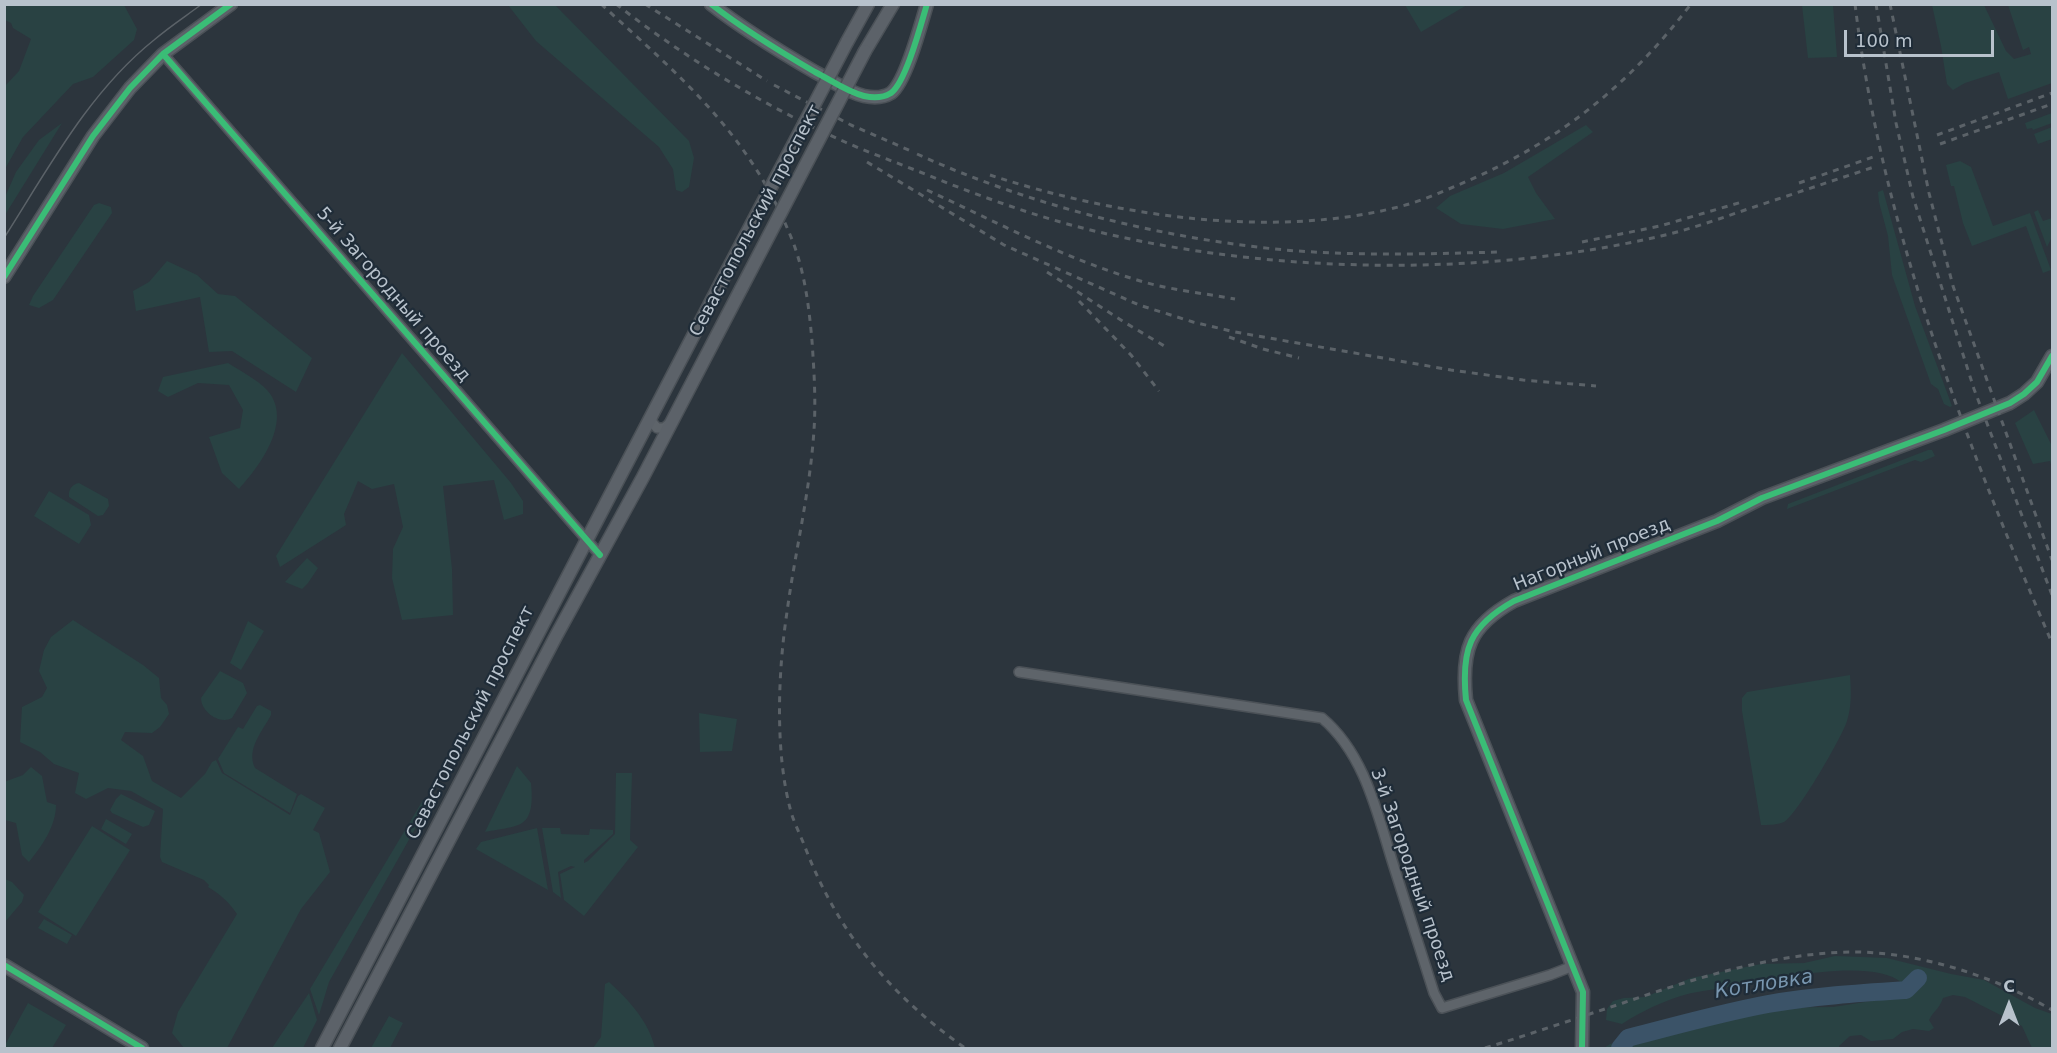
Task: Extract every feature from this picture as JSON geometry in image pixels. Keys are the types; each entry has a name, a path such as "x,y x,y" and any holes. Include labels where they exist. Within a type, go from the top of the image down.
{"main road":[{"path":"4,277 93,136 130,88 164,54 231,4"},
{"path":"711,4 735,23 783,53 844,88 873,97 889,94 899,84 927,4"},
{"name":"Севастопольский проспект","path":"322,1048 868,4"},
{"name":"Севастопольский проспект","path":"340,1048 865,51 893,4"},
{"name":"Нагорный проезд","path":"1582,1048 1583,992 1466,700 1464,685 1466,664 1474,632 1497,611 1514,601 1717,521 1762,498 2010,403 2037,382 2052,356"},
{"path":"4,964 142,1048"}],"street":[{"name":"5-й Загородный проезд","path":"164,54 600,555"},
{"path":"652,414 652,422 657,428 664,428 670,423"},
{"name":"3-й Загородный проезд","path":"1019,672 1322,718 1335,729 1350,750 1369,788 1434,993 1442,1008 1573,966"}],"green space":[{"path":"4,5 124,5 137,29 134,40 93,77 73,84 23,137 5,169 5,86 19,71 31,39 5,20"},
{"path":"508,5 555,5 689,141 694,158 689,187 682,192 676,190 673,169 659,147 536,41"},
{"path":"1405,5 1467,5 1421,32"},
{"path":"1802,5 1833,5 1837,57 1808,58"},
{"path":"1932,5 1984,5 2006,51 2014,59 2031,54 2029,47 2023,50 2008,5 2052,5 2052,83 2008,99 1999,72 1965,83 1953,90 1947,84"},
{"path":"2052,113 2052,123 2033,130 2032,128 2027,129 2025,123"},
{"path":"62,123 5,215 5,197 16,172 39,140"},
{"path":"1586,125 1593,132 1528,177 1536,193 1555,219 1503,229 1461,224 1436,208 1450,196 1504,173"},
{"path":"2052,127 2052,139 2038,144 2034,134"},
{"path":"1960,161 1971,167 1993,226 2030,213 2051,270 2043,273 2026,226 1972,246 1946,165"},
{"path":"1883,190 1915,306 1952,406 1950,407 1944,404 1938,389 1931,384 1892,275 1888,236 1879,202 1878,192"},
{"path":"99,203 111,207 112,213 53,300 39,308 29,305 94,205"},
{"path":"2038,210 2043,221 2052,218 2052,237 2047,247 2034,212"},
{"path":"167,261 197,275 218,294 235,296 312,358 296,392 232,351 209,352 200,297 136,311 133,291 149,282"},
{"path":"402,353 511,483 523,501 523,514 504,520 494,480 443,486 452,569 453,615 402,620 392,578 393,549 403,527 394,484 372,489 358,481 344,514 346,525 280,567 276,556"},
{"path":"228,363 267,390 274,402 277,415 276,428 271,442 256,468 239,489 222,473 209,437 240,428 243,410 229,385 198,383 168,397 158,391 163,377"},
{"path":"2034,410 2052,446 2052,468 2050,461 2033,464 2015,423"},
{"path":"1932,450 1935,456 1921,462 1915,460 1787,509 1788,504"},
{"path":"79,483 108,499 109,506 103,515 98,516 69,497 71,488"},
{"path":"49,491 89,515 91,525 79,544 34,516"},
{"path":"307,558 318,568 308,583 302,589 285,582"},
{"path":"73,620 143,665 159,678 161,698 167,705 169,714 160,727 152,733 125,732 121,740 143,756 152,781 181,798 216,760 222,773 290,815 301,794 325,808 313,830 319,833 330,872 301,909 227,1048 184,1048 172,1033 178,1012 237,914 224,899 208,887 209,885 204,880 162,862 160,857 163,809 131,791 108,788 86,799 75,793 79,773 54,764 40,752 20,742 22,707 42,697 47,688 39,671 44,650 51,637"},
{"path":"248,621 264,631 241,670 230,663"},
{"path":"220,671 243,683 247,693 232,718 227,720 212,716 204,708 201,698"},
{"path":"1850,675 1851,692 1847,721 1837,743 1799,806 1790,816 1784,822 1761,825 1742,711 1742,698 1747,692"},
{"path":"260,705 271,711 271,715 256,741 252,754 253,761 255,768 297,794 290,813 224,773 218,759 238,727 243,729 257,706"},
{"path":"699,713 737,719 732,751 700,752"},
{"path":"517,766 531,783 529,815 519,825 485,832"},
{"path":"31,767 42,776 47,802 56,805 51,828 29,862 22,855 16,823 5,820 4,782 23,775"},
{"path":"616,773 632,773 630,840 638,847 584,916 564,900 560,874 575,867 571,866 558,872 561,898 553,892 542,828 560,828 561,834 589,835 590,829 613,830 613,834 584,860 584,863 588,861 615,834"},
{"path":"121,794 155,811 149,825 143,827 112,813 110,810"},
{"path":"423,800 429,804 329,982 319,1015 310,989"},
{"path":"106,819 132,834 126,844 101,829"},
{"path":"92,826 130,850 76,936 38,912"},
{"path":"537,828 548,890 476,849 481,842"},
{"path":"5,879 12,882 24,895 22,902 5,922"},
{"path":"44,919 72,935 67,944 38,928"},
{"path":"1835,956 1887,958 1984,980 2035,1008 2052,1014 2052,1048 2032,1048 2022,1026 1965,997 1953,995 1943,998 1929,1020 1934,1028 1929,1031 1913,1029 1902,1032 1893,1039 1871,1041 1861,1035 1850,1036 1839,1048 1604,1048 1610,1044 1636,1039 1736,1008 1833,1007 1897,997 1902,983 1888,975 1869,972 1824,972 1691,993 1644,1011 1622,1024 1606,1020 1607,1009 1613,1001 1645,997 1691,978 1761,964 1804,963"},
{"path":"609,982 637,1012 648,1029 655,1048 593,1048 601,1037 605,984"},
{"path":"309,993 317,1020 303,1048 272,1048"},
{"path":"28,1003 66,1025 52,1048 5,1048"},
{"path":"389,1016 403,1023 390,1048 371,1048"}],"waterway":[{"name":"Котловка","path":"1620,1048 1628,1038 1715,1016 1802,999 1906,990 1918,978"}],"tram line":[{"path":"4,238 71,133 109,83 154,40 202,4"}],"railway":[{"path":"601,4 687,84 735,139 757,170 793,242 801,266 808,303 815,408 809,476 790,589 780,685 780,736 785,786 793,818 818,878 850,934 890,984 938,1028 965,1048"},
{"path":"616,4 642,24 727,80 786,113 854,146 976,194 1052,220 1141,241 1215,253 1290,261 1366,265 1442,264 1517,259 1590,250 1684,230 1877,166"},
{"path":"645,4 767,81"},
{"path":"990,175 1089,202 1195,219 1248,222 1301,221 1353,216 1402,206 1445,191 1503,164 1564,127 1619,84 1668,33 1691,4"},
{"path":"1855,4 1868,87 1885,169 1906,250 1958,410 2052,643"},
{"path":"1876,4 1896,123 1913,197 1974,389 2052,595"},
{"path":"1890,4 1929,193 1953,286 2052,560"},
{"path":"774,85 851,125 911,151"},
{"path":"1937,135 2052,93"},
{"path":"1940,144 2052,104"},
{"path":"917,154 961,173 1051,204 1144,228 1238,245 1338,253 1499,252"},
{"path":"1799,183 1876,156"},
{"path":"867,162 1004,245 1139,305 1193,322 1235,332 1451,370 1523,380 1596,386"},
{"path":"927,190 1030,239 1110,271 1161,286 1235,299"},
{"path":"1582,242 1660,226 1742,202"},
{"path":"1047,272 1166,347"},
{"path":"1079,301 1131,355 1159,391"},
{"path":"1229,337 1299,358"},
{"path":"1485,1048 1706,976 1791,957 1849,952 1901,956 1954,968 2005,986 2052,1010"}],"cycle path":[{"path":"4,277 93,136 130,88 163,54 231,4"},
{"path":"711,4 749,31 815,72 851,92 874,97 885,96 897,87 912,52 927,4"},
{"path":"163,54 600,555"},
{"path":"1582,1048 1583,992 1466,700 1467,653 1478,630 1499,610 1514,601 1717,521 1762,498 2010,403 2037,382 2052,356"},
{"path":"4,965 142,1048"}]}
